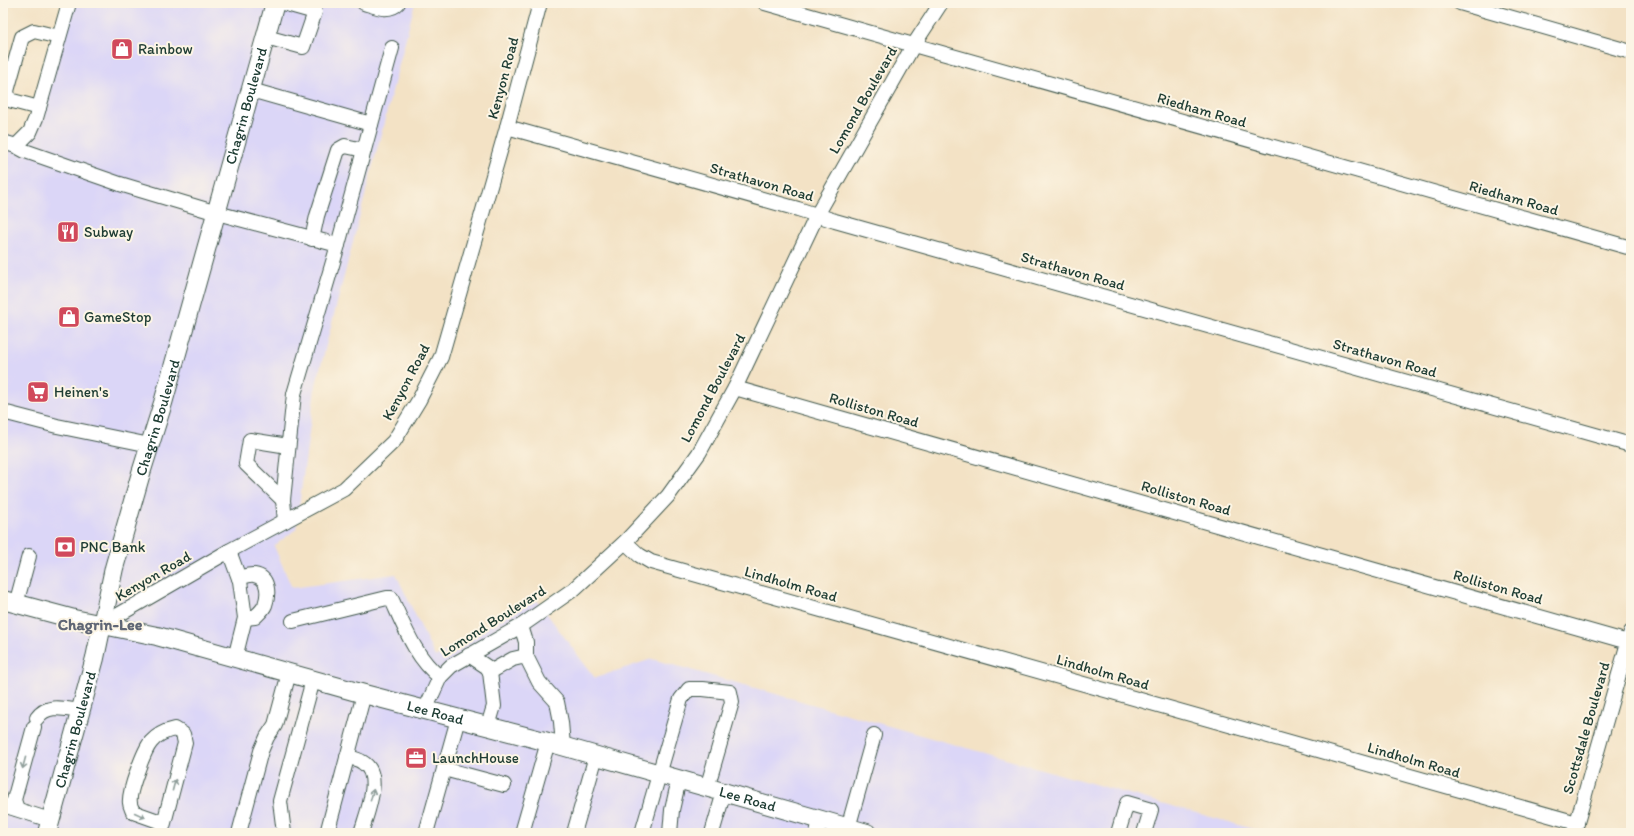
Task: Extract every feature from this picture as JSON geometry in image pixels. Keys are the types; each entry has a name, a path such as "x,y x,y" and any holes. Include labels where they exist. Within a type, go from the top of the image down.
{"main road":[{"name":"Chagrin Boulevard","path":"48,830 95,658 114,568 163,403 276,3"},
{"name":"Lee Road","path":"10,602 101,625 157,636 364,694 556,744 715,790 818,826 848,828 867,833"}],"street":[{"path":"10,144 30,132 39,108 69,3"},
{"path":"266,37 303,47 315,12 283,3"},
{"path":"364,3 384,9 395,7 398,3"},
{"name":"Kenyon Road","path":"101,625 344,489 394,441 419,400 441,357 507,127 540,3"},
{"name":"Riedham Road","path":"765,3 1631,248"},
{"name":"Lomond Boulevard","path":"425,710 440,677 451,666 521,626 574,589 625,542 668,496 699,453 735,388 817,215 913,46 941,3"},
{"path":"1460,3 1631,52"},
{"path":"39,108 9,100 7,91 22,37 34,31 59,37"},
{"path":"285,521 283,500 294,394 338,245 392,48"},
{"path":"251,90 371,124"},
{"name":"Strathavon Road","path":"507,127 1631,445"},
{"path":"10,144 25,151 120,184 217,213 338,245"},
{"path":"312,239 317,216 338,150 345,146 364,150"},
{"name":"Rolliston Road","path":"735,388 1630,637"},
{"path":"3,412 57,426 150,445"},
{"path":"283,500 246,464 250,440 288,446"},
{"name":"Lindholm Road","path":"625,542 638,555 651,562 1576,828"},
{"path":"229,552 239,578 245,618 235,658"},
{"path":"10,602 29,556"},
{"path":"239,578 254,574 261,577 265,580 268,593 264,606 255,618 245,618"},
{"path":"293,620 391,598 411,640 429,669 440,677"},
{"path":"521,626 526,642 526,656 539,682 557,702 561,722 556,744 522,833"},
{"name":"Scottsdale Boulevard","path":"1576,828 1630,637"},
{"path":"469,655 487,667 490,672 494,706 488,726"},
{"path":"490,672 513,659 526,656"},
{"path":"239,833 261,751 267,737 275,725 289,673"},
{"path":"284,833 280,801 313,680"},
{"path":"642,833 681,699 688,689 730,692 732,702 715,790 712,833"},
{"path":"327,833 364,694"},
{"path":"48,830 11,805 35,723 41,711 52,707 81,711"},
{"path":"426,833 458,719"},
{"path":"175,729 183,734 185,743 162,828 133,812 129,802 137,773 151,742 164,731 175,729"},
{"path":"848,828 874,736"},
{"path":"574,833 596,756"},
{"path":"347,757 363,762 373,778 374,786 361,833"},
{"path":"444,769 504,785"},
{"path":"670,833 672,810 679,780"},
{"path":"1118,833 1127,803 1151,810 1144,833"}],"shaded area":[{"path":"69,3 415,3 315,388 296,529 274,546 292,588 396,574 435,657 535,598 595,678 652,659 1267,833 3,833 3,134 25,137"}],"place":[{"name":"Rainbow","path":"122,49"},
{"name":"Subway","path":"68,232"},
{"name":"GameStop","path":"69,317"},
{"name":"Heinen's","path":"38,392"},
{"name":"PNC Bank","path":"65,547"},
{"name":"LaunchHouse","path":"416,758"}],"district":[{"name":"Chagrin-Lee","path":"100,624"}]}
